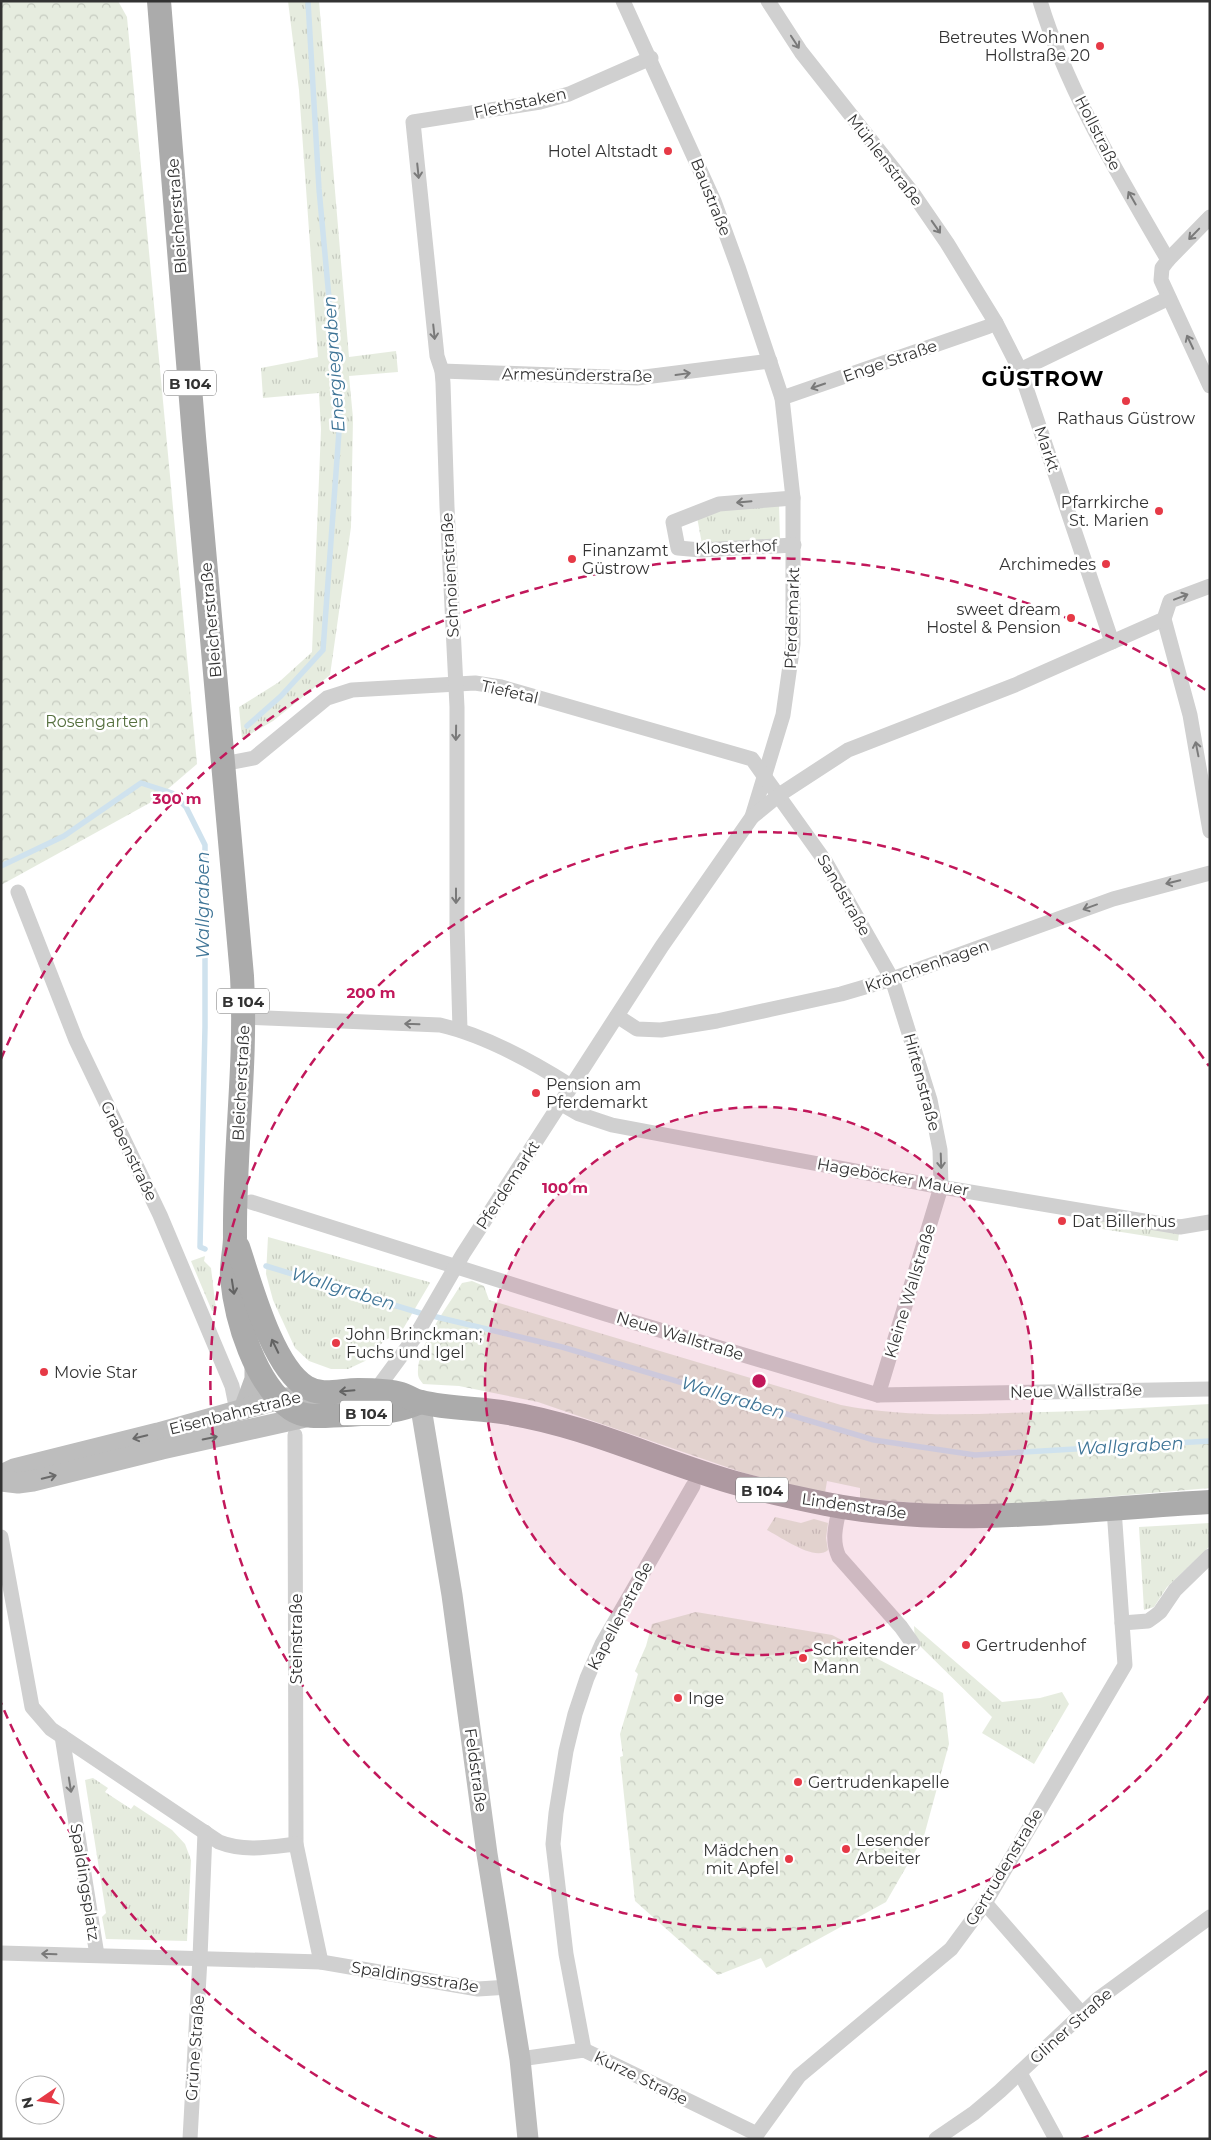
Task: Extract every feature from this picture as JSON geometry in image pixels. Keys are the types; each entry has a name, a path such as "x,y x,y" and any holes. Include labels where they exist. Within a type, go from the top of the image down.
{"main road":[{"name":"Bleicherstraße","path":"159,1 192,418 224,764 244,1017 232,1276 239,1316 255,1365 298,1407"},
{"name":"Bleicherstraße","path":"235,1239 273,1343 286,1367 298,1407"},
{"name":"Eisenbahnstraße","path":"298,1407 376,1390 401,1394 420,1402"},
{"name":"Eisenbahnstraße","path":"298,1407 401,1410 420,1402"},
{"name":"Lindenstraße","path":"420,1402 507,1413 587,1431 725,1480 776,1494 840,1506 945,1517 995,1517 1210,1502"}],"street":[{"name":"Baustraße","path":"624,1 714,201 782,398"},
{"name":"Mühlenstraße","path":"768,1 801,52 914,195 947,243 996,323"},
{"name":"Hollstraße","path":"1040,1 1062,58 1084,106 1120,177 1168,260"},
{"name":"Flethstaken","path":"414,122 540,102 569,94 651,58"},
{"name":"Schnoienstraße","path":"414,122 437,356 442,371 457,707 456,924 460,1030"},
{"path":"1210,217 1168,260 1162,268 1161,280 1210,386"},
{"path":"1020,370 1169,298"},
{"name":"Markt","path":"996,323 1020,370 1112,642"},
{"name":"Enge Straße","path":"782,398 988,328 996,323"},
{"name":"Armesünderstraße","path":"442,371 637,378 770,361"},
{"name":"Pferdemarkt","path":"456,1266 560,1103 567,1083 617,1016 662,946 752,816 783,715 794,644 793,498 790,453 782,398"},
{"name":"Klosterhof","path":"793,498 719,504 673,522 678,548 701,550 794,544"},
{"path":"1210,586 1170,601 1164,619 1190,715 1210,831"},
{"path":"1112,642 1164,619"},
{"name":"Pferdemarkt","path":"752,816 779,795 848,750 1015,685 1112,642"},
{"name":"Tiefetal","path":"224,764 254,758 327,698 352,690 475,683 501,687 752,759 765,776"},
{"path":"765,776 779,795"},
{"name":"Sandstraße","path":"779,795 825,860 892,979"},
{"name":"Krönchenhagen","path":"617,1016 637,1028 661,1030 717,1021 840,994 892,979 1112,899 1210,873"},
{"name":"Grabenstraße","path":"18,892 76,1040 160,1215 241,1410"},
{"name":"Hirtenstraße","path":"892,979 930,1100 940,1150 941,1187"},
{"path":"244,1017 440,1025 460,1030 525,1060 567,1083"},
{"name":"Hageböcker Mauer","path":"560,1103 579,1114 633,1129 941,1187 1180,1227 1210,1222"},
{"name":"Kleine Wallstraße","path":"878,1395 941,1187"},
{"name":"Neue Wallstraße","path":"251,1202 606,1314 878,1395 1210,1389"},
{"path":"376,1390 415,1337 456,1266"},
{"path":"241,1410 255,1379 255,1365"},
{"name":"Feldstraße","path":"420,1402 452,1595 487,1854 520,2059 528,2139"},
{"name":"Eisenbahnstraße","path":"1,1475 14,1469 241,1410 298,1407"},
{"name":"Eisenbahnstraße","path":"1,1481 18,1483 32,1481 162,1449 298,1407"},
{"name":"Steinstraße","path":"296,1844 296,1500 298,1407"},
{"name":"Kapellenstraße","path":"584,2050 566,1954 553,1844 566,1751 581,1696 602,1644 692,1486"},
{"path":"840,1506 834,1538 835,1548 839,1557 901,1626 912,1644"},
{"name":"Gertrudenstraße","path":"757,2136 799,2076 951,1949 985,1903 1124,1665 1114,1509"},
{"path":"1,1537 32,1707 57,1733 219,1842 232,1848 259,1848 296,1844 321,1962"},
{"path":"1122,1623 1148,1621 1155,1616 1160,1612 1175,1590 1210,1556"},
{"name":"Spaldingsplatz","path":"57,1733 97,1955 321,1962"},
{"path":"200,1958 205,1832"},
{"path":"985,1903 1082,2014"},
{"name":"Gliner Straße","path":"936,2139 974,2113 1020,2073 1098,1998 1210,1917"},
{"path":"1,1953 97,1955"},
{"name":"Grüne Straße","path":"190,2139 200,1958"},
{"name":"Spaldingsstraße","path":"321,1962 478,1989 509,1987"},
{"name":"Kurze Straße","path":"520,2059 584,2050 757,2136"},
{"path":"1020,2073 1056,2139"}],"green space":[{"name":"Rosengarten","path":"1,1 118,1 127,17 197,764 155,800 1,885"},
{"path":"288,1 319,1 349,357 396,351 398,372 349,376 353,418 351,527 330,675 273,721 242,739 239,707 279,682 312,652 321,429 319,393 263,398 261,368 318,357 299,90"},
{"path":"779,505 780,539 702,544 697,517 713,511"},
{"path":"1078,1217 1179,1233 1178,1241 1077,1225"},
{"path":"268,1237 430,1283 403,1329 383,1342 365,1361 348,1369 331,1369 309,1361 295,1348 273,1300 266,1274"},
{"path":"205,1256 204,1261 211,1268 216,1310 212,1311 191,1261"},
{"path":"472,1281 484,1286 489,1300 841,1405 862,1409 903,1413 966,1414 1083,1411 1210,1404 1210,1488 1035,1503 949,1506 860,1498 860,1488 827,1481 825,1493 744,1473 538,1402 459,1386 423,1384 418,1375 419,1363 427,1339 462,1283"},
{"path":"775,1517 801,1523 814,1519 828,1523 826,1538 828,1550 822,1553 807,1551 767,1530"},
{"path":"1210,1523 1210,1546 1167,1587 1154,1607 1144,1610 1139,1527"},
{"path":"696,1612 832,1635 943,1693 949,1744 924,1836 886,1902 766,1968 761,1958 718,1975 635,1901 620,1757 623,1756 620,1734 638,1674 635,1671 646,1646 652,1624"},
{"path":"914,1626 1002,1702 1040,1698 1062,1692 1069,1704 1034,1764 982,1733 992,1717 915,1641"},
{"path":"93,1778 108,1788 105,1792 131,1809 134,1805 172,1830 185,1844 191,1860 187,1941 106,1939 102,1917 106,1913 85,1780"}],"waterway":[{"name":"Energiegraben","path":"247,726 281,696 323,650 340,418 319,189 308,1"},
{"name":"Wallgraben","path":"1,866 64,836 141,783 172,793 186,807 205,845 205,1027 200,1247 205,1249"},
{"name":"Wallgraben","path":"266,1266 420,1313 562,1347 874,1440 975,1455 1210,1441"}],"place":[{"name":"Betreutes Wohnen Hollstraße 20","path":"1100,46"},
{"name":"Hotel Altstadt","path":"668,151"},
{"name":"Rathaus Güstrow","path":"1126,401"},
{"name":"Pfarrkirche St. Marien","path":"1159,511"},
{"name":"Finanzamt Güstrow","path":"572,559"},
{"name":"Archimedes","path":"1106,564"},
{"name":"sweet dream Hostel & Pension","path":"1071,618"},
{"name":"Pension am Pferdemarkt","path":"536,1093"},
{"name":"Dat Billerhus","path":"1062,1221"},
{"name":"John Brinckman; Fuchs und Igel","path":"336,1343"},
{"name":"Movie Star","path":"44,1372"},
{"name":"Gertrudenhof","path":"966,1645"},
{"name":"Schreitender Mann","path":"803,1658"},
{"name":"Inge","path":"678,1698"},
{"name":"Gertrudenkapelle","path":"798,1782"},
{"name":"Lesender Arbeiter","path":"846,1849"},
{"name":"Mädchen mit Apfel","path":"789,1859"}],"district":[{"name":"GÜSTROW","path":"1043,378"}]}
